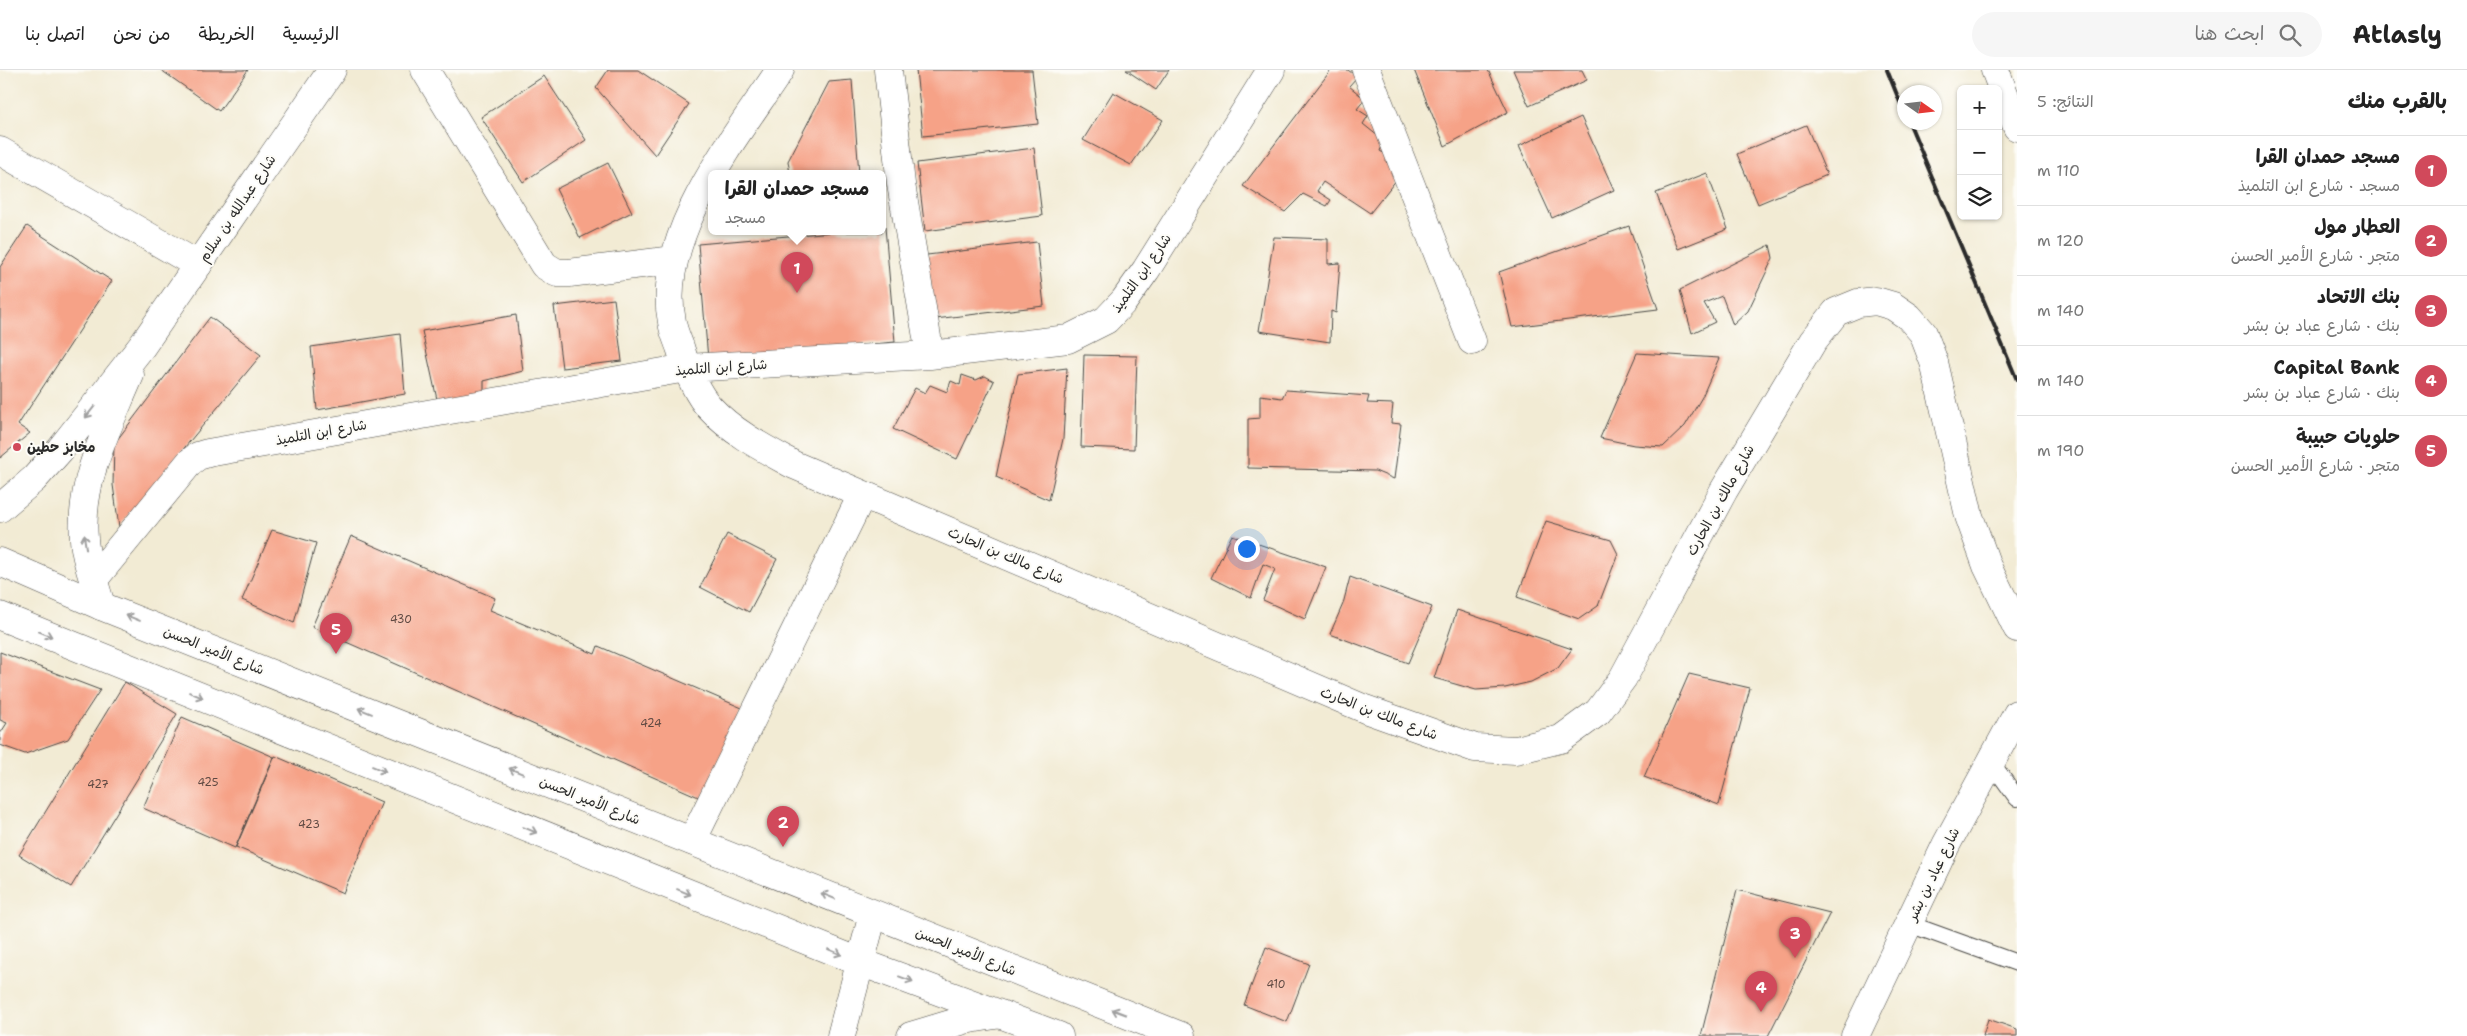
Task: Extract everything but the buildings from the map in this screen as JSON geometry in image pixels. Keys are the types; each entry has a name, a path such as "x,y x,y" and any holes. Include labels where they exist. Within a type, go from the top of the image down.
{"main road":[{"name":"شارع عبدالله بن سلام","path":"0,508 34,479 60,450 142,346 332,70"},
{"path":"425,70 544,265 550,270 569,273 674,260"},
{"name":"شارع مالك بن الحارث","path":"714,170 780,70"},
{"path":"888,70 901,184 930,354"},
{"name":"شارع ابن التلميذ","path":"94,579 190,462 198,456 435,411 686,368 930,354 1068,339 1106,320 1146,270 1271,70"},
{"path":"1366,70 1472,342"},
{"path":"1995,70 2017,127"},
{"path":"0,151 198,265"},
{"name":"شارع مالك بن الحارث","path":"708,179 686,223 674,260 670,286 671,321 686,368 709,407 751,442 862,495 1365,709 1475,748 1516,750 1561,739 1598,712 1623,678 1724,490 1813,341 1836,312 1858,303 1876,301 1893,306 1909,316 1923,332 1934,362 1969,516 1987,566 2017,628"},
{"name":"شارع عبدالله بن سلام","path":"101,606 84,541 83,507 90,473 142,346"},
{"path":"692,841 862,495"},
{"name":"شارع الأمير الحسن","path":"0,562 101,606 1181,1036"},
{"path":"0,616 860,962 1059,1036"},
{"name":"شارع عباد بن بشر","path":"1855,1036 1946,846 2017,714"},
{"path":"841,1036 873,914"},
{"path":"911,1036 964,1020 1002,1014"}],"lane":[{"path":"1991,762 2017,798"},
{"path":"1909,924 2017,963"}],"railway":[{"path":"1887,70 1897,95"},
{"path":"1912,130 2017,380"}],"place":[{"name":"مسجد حمدان القرا","path":"797,293"},
{"name":"مخابز حطين","path":"17,447"},
{"name":"حلويات حبيبة","path":"336,654"},
{"name":"العطار مول","path":"783,847"},
{"name":"بنك الاتحاد","path":"1795,958"},
{"name":"Capital Bank","path":"1761,1012"}]}
